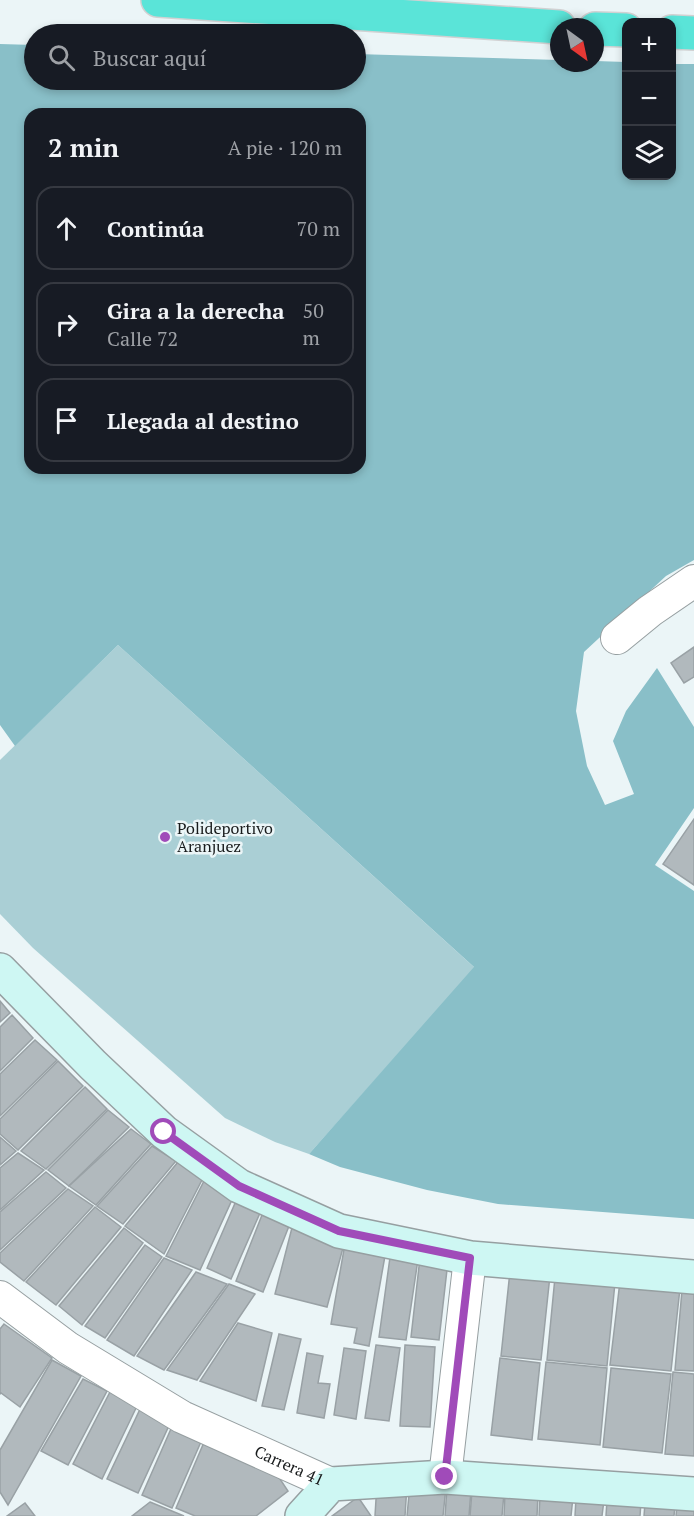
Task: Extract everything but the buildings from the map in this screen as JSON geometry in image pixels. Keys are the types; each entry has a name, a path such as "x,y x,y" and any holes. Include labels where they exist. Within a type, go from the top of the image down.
{"highway":[{"path":"158,0 550,26"},
{"path":"604,29 622,30"},
{"path":"676,32 694,33"}],"street":[{"path":"617,638 657,606 694,581"},
{"path":"0,970 93,1065 164,1132 239,1186 339,1231 470,1258 694,1277"},
{"path":"445,1477 470,1258"},
{"name":"Carrera 41","path":"0,1297 68,1348 182,1417 331,1484 445,1477 694,1494"},
{"path":"302,1516 331,1484"}],"shaded area":[{"path":"0,44 24,45 24,90 366,90 366,54 550,60 550,72 604,72 604,61 622,62 622,180 676,180 676,64 694,64 694,560 666,576 584,652 576,711 587,766 605,805 634,794 613,741 626,711 657,668 694,727 694,808 655,865 694,891 694,1219 498,1204 427,1190 340,1167 309,1154 474,967 118,645 15,746 0,725"},
{"name":"Polideportivo Aranjuez","path":"118,645 475,968 309,1154 275,1142 225,1118 33,948 0,914 0,760"}],"place":[{"name":"Polideportivo Aranjuez","path":"165,837"}],"route":[{"path":"164,1132 239,1186 339,1231 470,1258 445,1477"}]}
